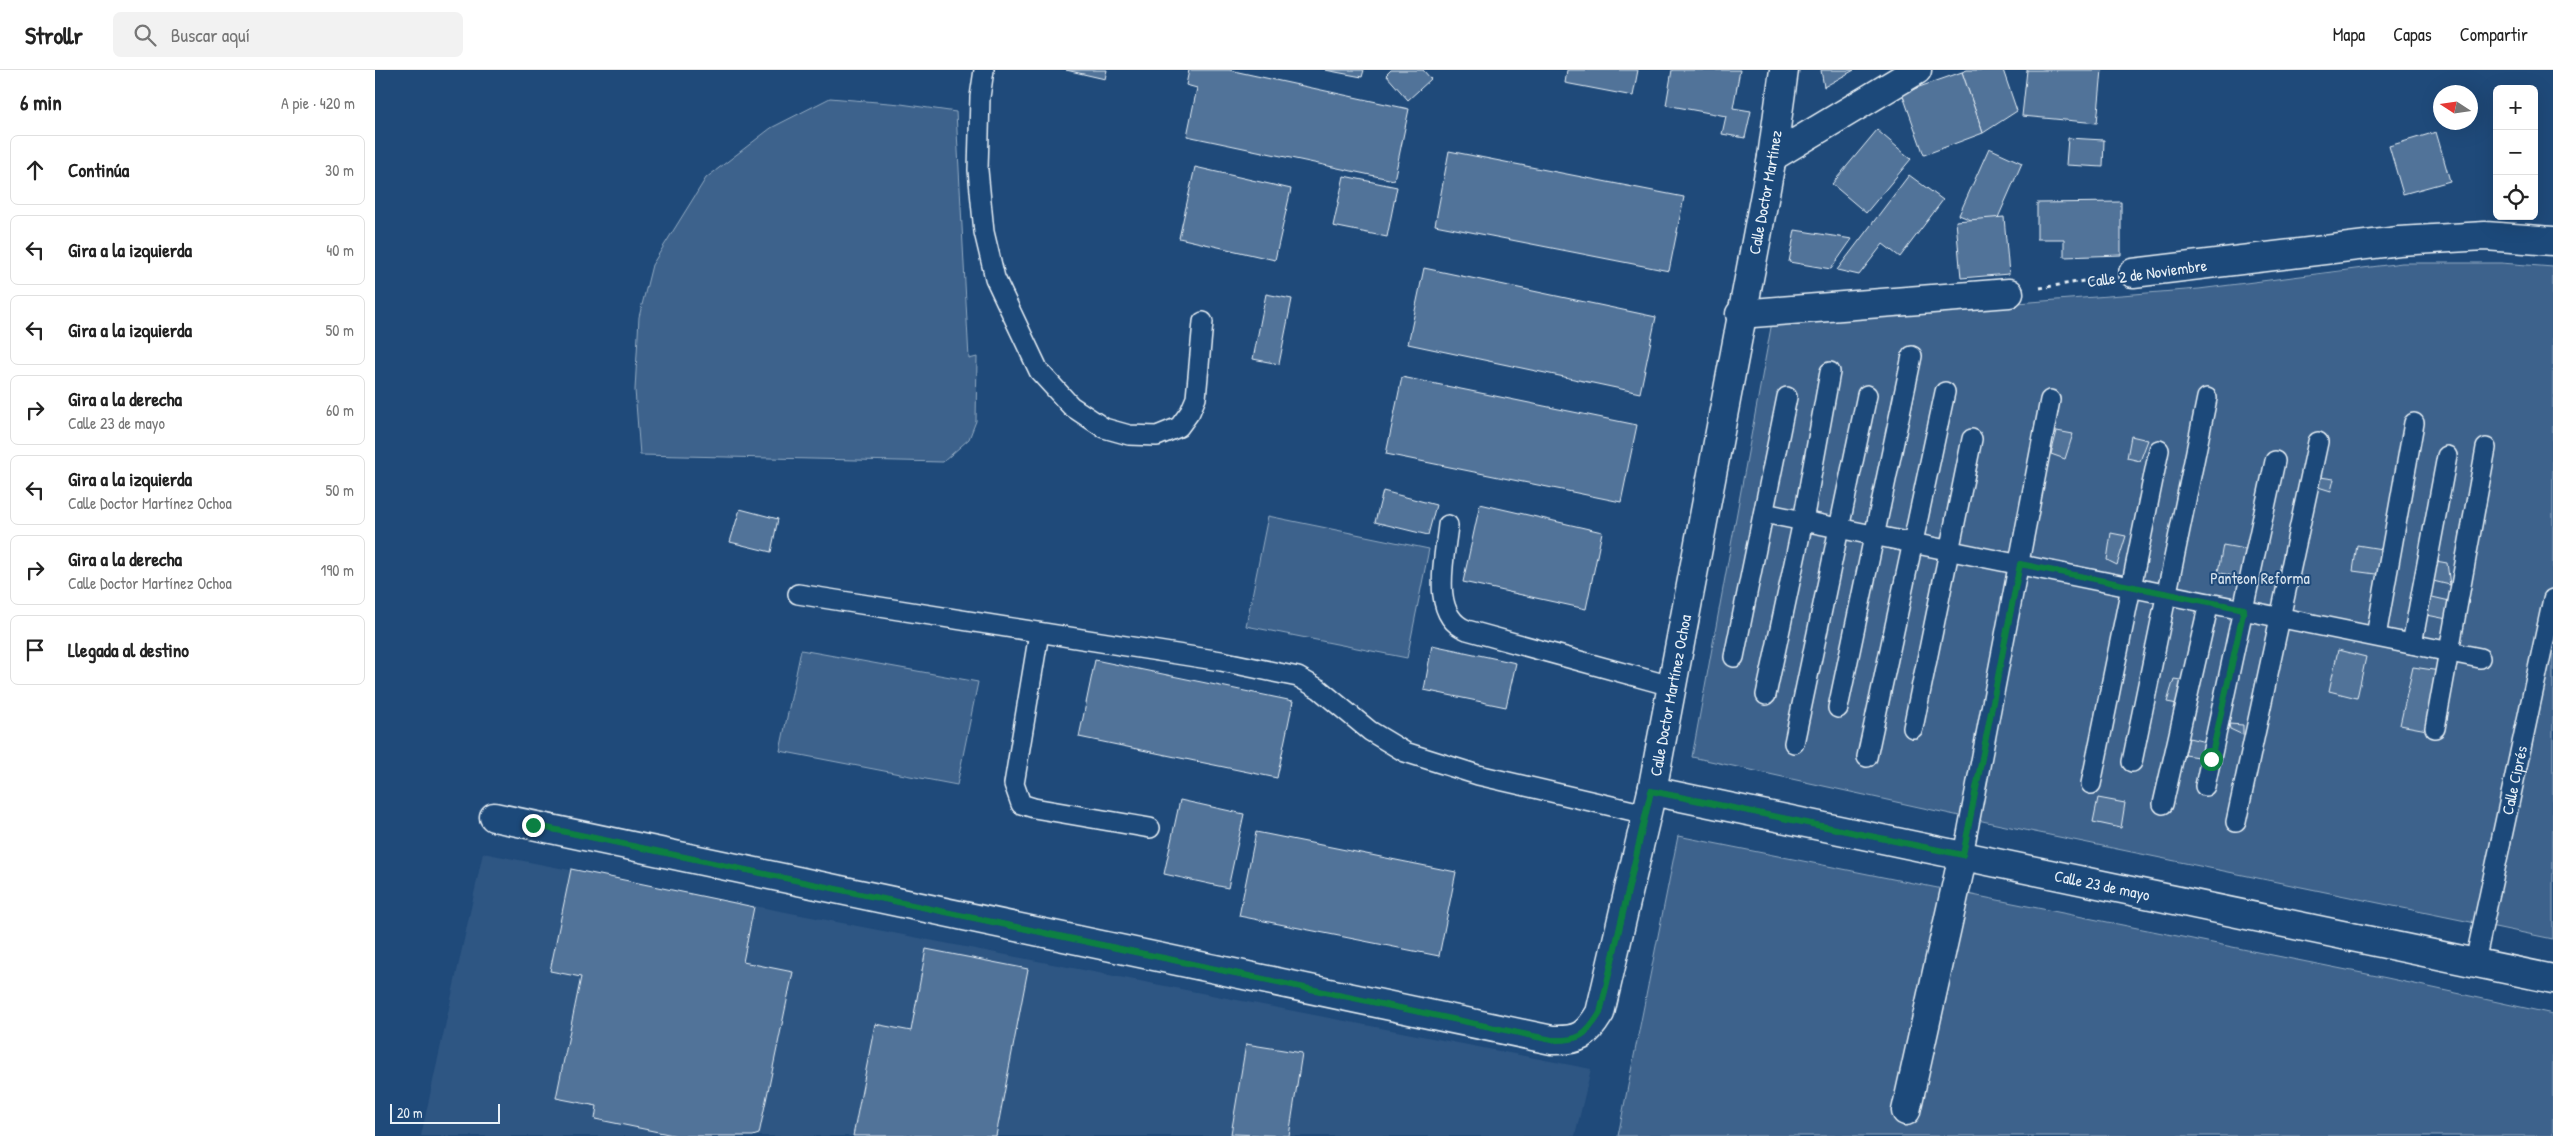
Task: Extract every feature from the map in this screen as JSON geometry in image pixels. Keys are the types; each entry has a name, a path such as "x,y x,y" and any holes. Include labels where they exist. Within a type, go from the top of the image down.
{"street":[{"name":"Calle Doctor Martínez","path":"1740,314 1772,156 1784,70"},
{"path":"1772,156 1917,70"},
{"name":"Calle 2 de Noviembre","path":"2133,273 2399,241 2485,236 2553,241"},
{"path":"1740,314 2009,293"},
{"name":"Calle Doctor Martínez Ochoa","path":"494,816 1532,1036 1572,1041 1589,1031 1600,1013 1649,802 1740,314"},
{"name":"Calle 23 de mayo","path":"1649,802 1963,855 2553,979"},
{"path":"1906,1111 1963,855"}],"lane":[{"path":"984,70 978,170 984,232 995,278 1039,371 1071,406 1104,428 1129,435 1157,436 1165,434 1179,427 1197,398 1203,322"},
{"path":"1838,708 1873,535 1913,356"},
{"path":"1766,695 1803,521 1829,372"},
{"path":"1867,756 1911,543 1945,392"},
{"path":"1793,743 1837,528 1867,394"},
{"path":"1733,657 1787,397"},
{"path":"2132,762 2207,398"},
{"path":"1963,855 2051,400"},
{"path":"2376,636 2414,423"},
{"path":"1913,728 1972,439"},
{"path":"2236,822 2318,442"},
{"path":"2435,728 2486,448"},
{"path":"2091,784 2159,450"},
{"path":"2412,644 2447,456"},
{"path":"2205,786 2275,461"},
{"path":"1764,513 2480,658"},
{"path":"1448,526 1443,596 1448,614 1455,624 1467,630 1671,686"},
{"path":"798,594 1221,661 1297,677 1319,689 1370,731 1405,752 1478,775 1649,802"},
{"name":"Calle Ciprés","path":"2475,962 2553,599"},
{"path":"2163,804 2209,603"},
{"path":"1039,633 1013,784 1021,804 1034,808 1150,828"}],"path":[{"name":"Calle 2 de Noviembre","path":"2009,293 2133,273"}],"shaded area":[{"path":"483,853 1591,1069 1575,1136 421,1136"}],"green space":[{"path":"830,98 901,104 956,112 969,359 977,357 976,421 969,439 943,462 640,455 635,390 639,317 652,265 706,178 771,128"},
{"name":"Panteon Reforma","path":"2402,263 2501,263 2553,267 2553,939 1996,824 1692,757 1772,322 2199,289"},
{"path":"1268,516 1429,549 1407,658 1246,626"},
{"path":"801,650 978,682 957,785 780,751"},
{"path":"1678,836 2387,978 2553,1014 2553,1136 1618,1136"}],"building":[{"path":"1066,70 1107,70 1105,79"},
{"path":"1189,70 1229,70 1409,109 1394,180 1187,136 1197,88 1186,85"},
{"path":"1325,70 1364,70 1362,77"},
{"path":"1391,70 1423,70 1431,79 1408,100 1386,75"},
{"path":"1567,70 1638,70 1633,96 1565,83"},
{"path":"1672,70 1740,70 1733,108 1751,111 1745,138 1722,134 1726,116 1666,105"},
{"path":"1821,70 1854,70 1824,87"},
{"path":"1967,70 2003,70 2017,111 1983,133 1962,72"},
{"path":"2027,70 2102,70 2097,123 2022,116"},
{"path":"1962,72 1983,133 1924,155 1902,93"},
{"path":"1877,130 1911,159 1866,213 1832,184"},
{"path":"2436,132 2450,181 2403,194 2389,146"},
{"path":"2068,138 2104,140 2103,167 2066,165"},
{"path":"1989,148 2022,163 1993,229 1959,215"},
{"path":"1449,151 1684,197 1669,271 1435,225"},
{"path":"1195,167 1291,189 1275,260 1179,238"},
{"path":"1909,175 1943,200 1900,257 1883,244 1859,275 1837,270"},
{"path":"1344,176 1397,187 1387,237 1333,226"},
{"path":"2121,202 2121,255 2064,257 2064,239 2037,239 2037,203"},
{"path":"2004,217 2009,274 1961,278 1956,221"},
{"path":"1795,230 1852,239 1831,269 1789,262"},
{"path":"1424,268 1656,317 1640,393 1408,344"},
{"path":"1266,294 1292,299 1279,364 1253,359"},
{"path":"1402,377 1637,425 1621,502 1386,454"},
{"path":"2057,431 2073,434 2065,459 2051,454"},
{"path":"2131,436 2148,440 2140,461 2127,458"},
{"path":"2320,477 2334,479 2331,491 2318,487"},
{"path":"1383,491 1436,505 1428,535 1375,522"},
{"path":"1480,504 1602,532 1586,609 1463,582"},
{"path":"740,509 778,519 771,552 730,542"},
{"path":"2111,533 2126,536 2117,565 2107,560"},
{"path":"2223,545 2256,551 2250,581 2218,572"},
{"path":"2357,545 2388,550 2383,575 2353,571"},
{"path":"2436,561 2447,563 2450,585 2433,581"},
{"path":"2428,596 2454,602 2452,620 2422,614"},
{"path":"1432,645 1516,663 1506,707 1424,690"},
{"path":"2338,650 2366,657 2357,698 2329,691"},
{"path":"1095,660 1293,701 1277,778 1079,737"},
{"path":"2413,667 2440,671 2427,730 2400,725"},
{"path":"2174,679 2187,681 2183,705 2167,702"},
{"path":"2229,724 2243,725 2243,735 2230,729"},
{"path":"2189,738 2214,744 2211,759 2185,755"},
{"path":"2098,798 2125,803 2121,828 2093,822"},
{"path":"1180,800 1244,814 1228,888 1164,874"},
{"path":"1256,832 1456,872 1439,956 1239,916"},
{"path":"571,869 754,907 743,962 793,972 759,1134 753,1136 678,1136 595,1119 597,1106 556,1098 581,977 550,971"},
{"path":"926,949 1028,969 996,1136 853,1136 875,1024 911,1031"},
{"path":"1246,1044 1302,1053 1289,1136 1231,1134"}],"route":[{"path":"533,825 1552,1040 1572,1041 1589,1031 1600,1013 1651,791 1963,855 2020,564 2244,609 2211,759"}]}
